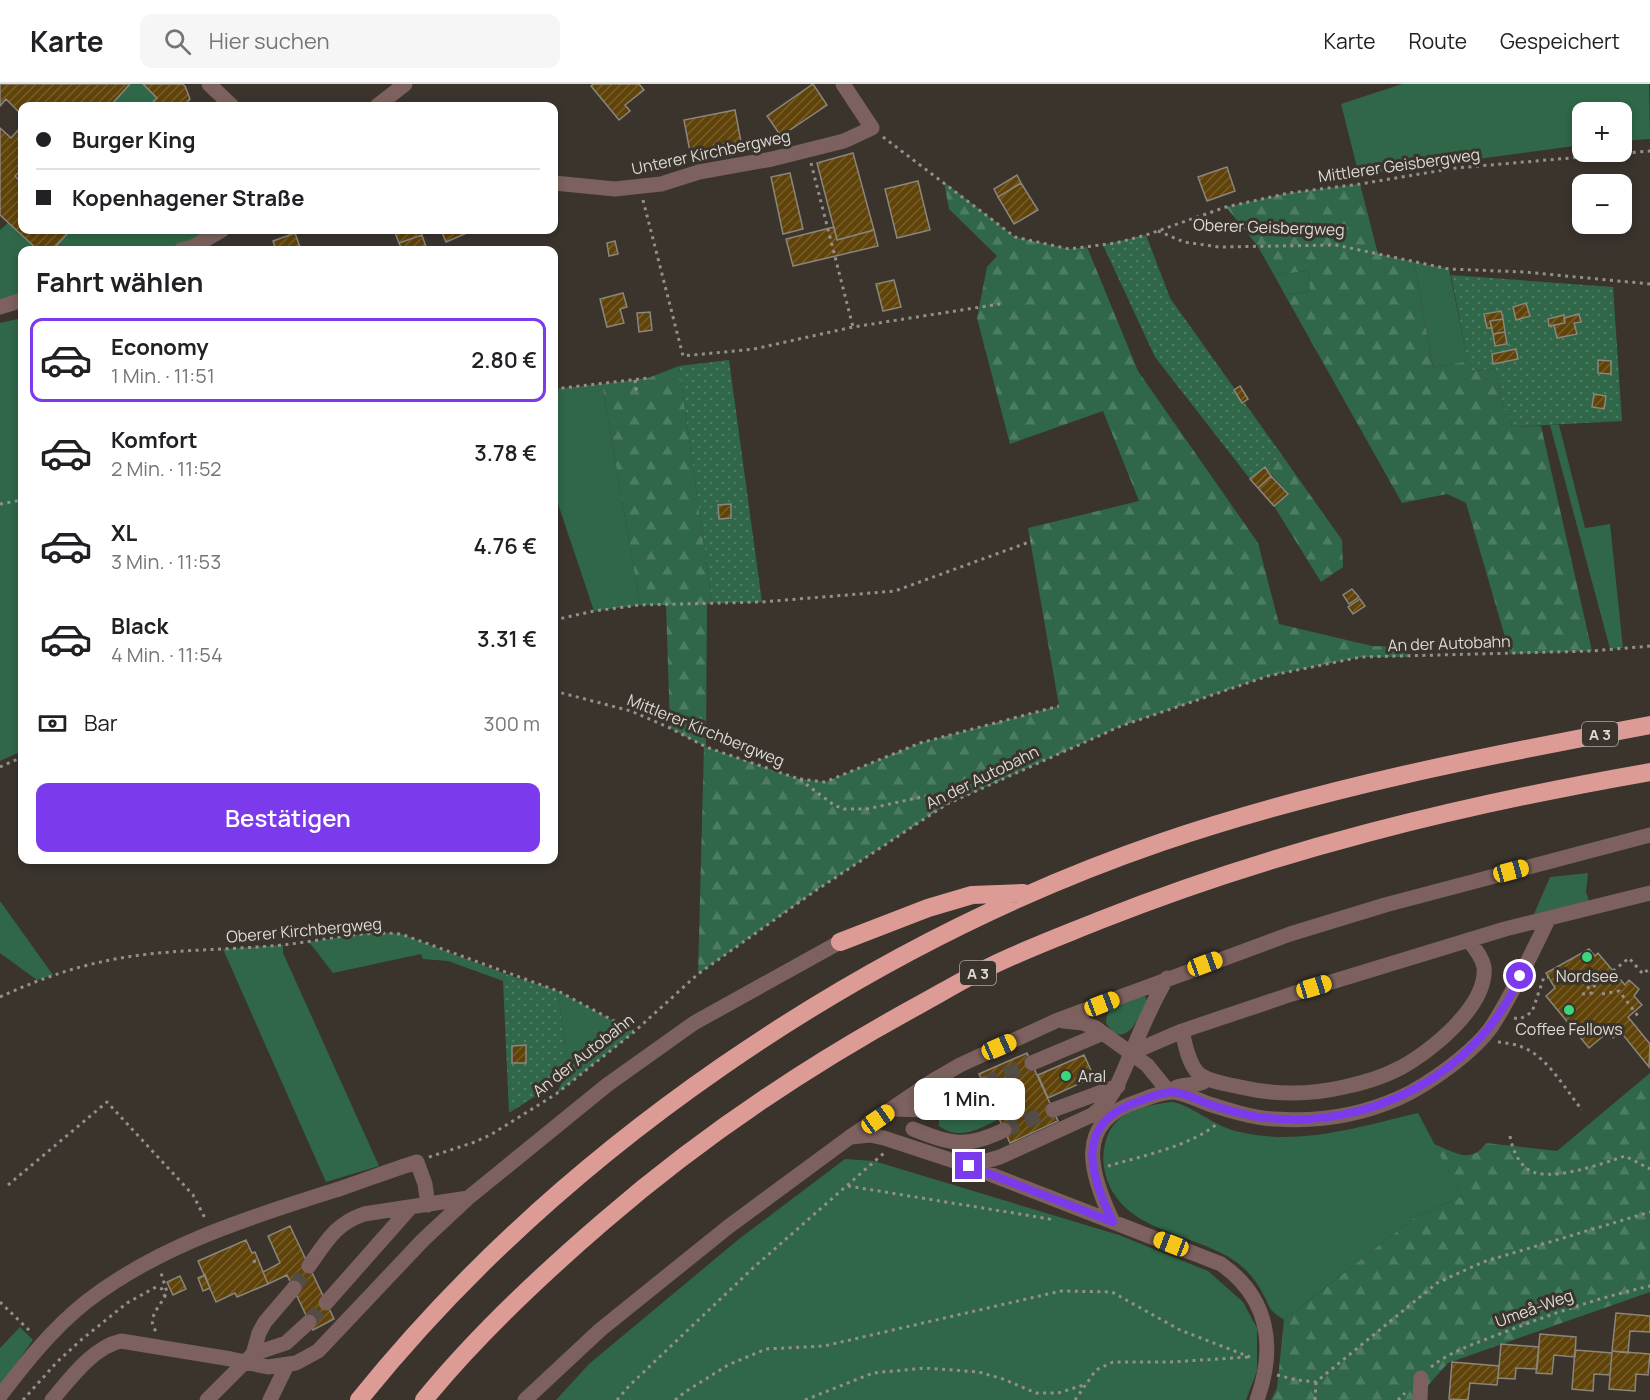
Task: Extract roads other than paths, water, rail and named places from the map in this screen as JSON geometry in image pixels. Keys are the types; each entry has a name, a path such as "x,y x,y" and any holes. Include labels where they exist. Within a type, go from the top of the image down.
{"highway":[{"name":"A 3","path":"358,1400 444,1303 521,1228 593,1164 665,1107 810,1009 887,964 970,921 1033,893 1159,843 1313,797 1392,777 1650,725"},
{"name":"A 3","path":"424,1400 475,1342 554,1264 643,1187 708,1137 852,1041 987,968 1135,906 1214,877 1287,855 1392,826 1490,803 1650,772"},
{"path":"840,942 928,908 972,895 1033,893"}],"street":[{"path":"209,84 228,102"},
{"path":"382,102 405,84"},
{"name":"Unterer Kirchbergweg","path":"558,183 615,189 661,184 699,172 844,141 872,128 843,84"},
{"path":"195,246 215,234"},
{"path":"0,307 18,301"},
{"path":"525,1400 600,1330 728,1227 850,1137 947,1071 1058,1020 1290,934 1384,905 1650,835"},
{"path":"1131,1053 1182,1030 1292,994 1468,940 1650,893"},
{"path":"1058,1020 1083,1023 1103,1033 1155,1073 1169,1092 1183,1094 1231,1111 1274,1119 1320,1119 1363,1110 1399,1098 1428,1082 1455,1063 1491,1028 1511,996 1549,918"},
{"path":"1182,1030 1193,1066 1208,1079 1258,1091 1302,1093 1344,1088 1379,1077 1399,1068 1436,1044 1454,1026 1480,992 1483,963 1468,940"},
{"path":"52,1400 74,1376 108,1346 121,1341 250,1359 263,1367 287,1365 307,1358 318,1351 386,1277 468,1198 606,1085 694,1023 840,942"},
{"path":"1113,1222 1093,1170 1093,1149 1098,1119 1118,1086 1154,1002 1167,978"},
{"path":"1032,1063 1103,1033"},
{"path":"969,1166 1000,1157 1118,1109 1169,1092 1182,1084 1197,1085 1208,1079"},
{"path":"891,1109 917,1110 938,1106 984,1084"},
{"path":"1053,1110 1118,1086"},
{"path":"897,1142 938,1106"},
{"path":"912,1129 946,1141 966,1143 981,1141 1004,1130"},
{"path":"850,1137 877,1136 969,1166 1209,1259 1230,1271 1256,1302 1263,1319 1267,1340 1265,1372 1257,1400"},
{"path":"0,1396 42,1342 86,1303 108,1286 156,1258 242,1220 417,1162 426,1184 428,1205"},
{"path":"309,1266 334,1231 350,1219 363,1214 468,1198"},
{"path":"326,1303 410,1208"},
{"path":"250,1359 265,1322 294,1288"},
{"path":"207,1400 218,1387 250,1359 286,1343 309,1322"},
{"path":"270,1400 287,1365"},
{"path":"1420,1400 1421,1378"}],"tunnel":[{"path":"984,1084 1032,1063"},
{"path":"1004,1130 1053,1110"},
{"path":"294,1288 309,1266"},
{"path":"309,1322 326,1303"}],"place":[{"name":"Nordsee","path":"1587,957"},
{"name":"Coffee Fellows","path":"1569,1010"},
{"name":"Aral","path":"1066,1076"}]}
